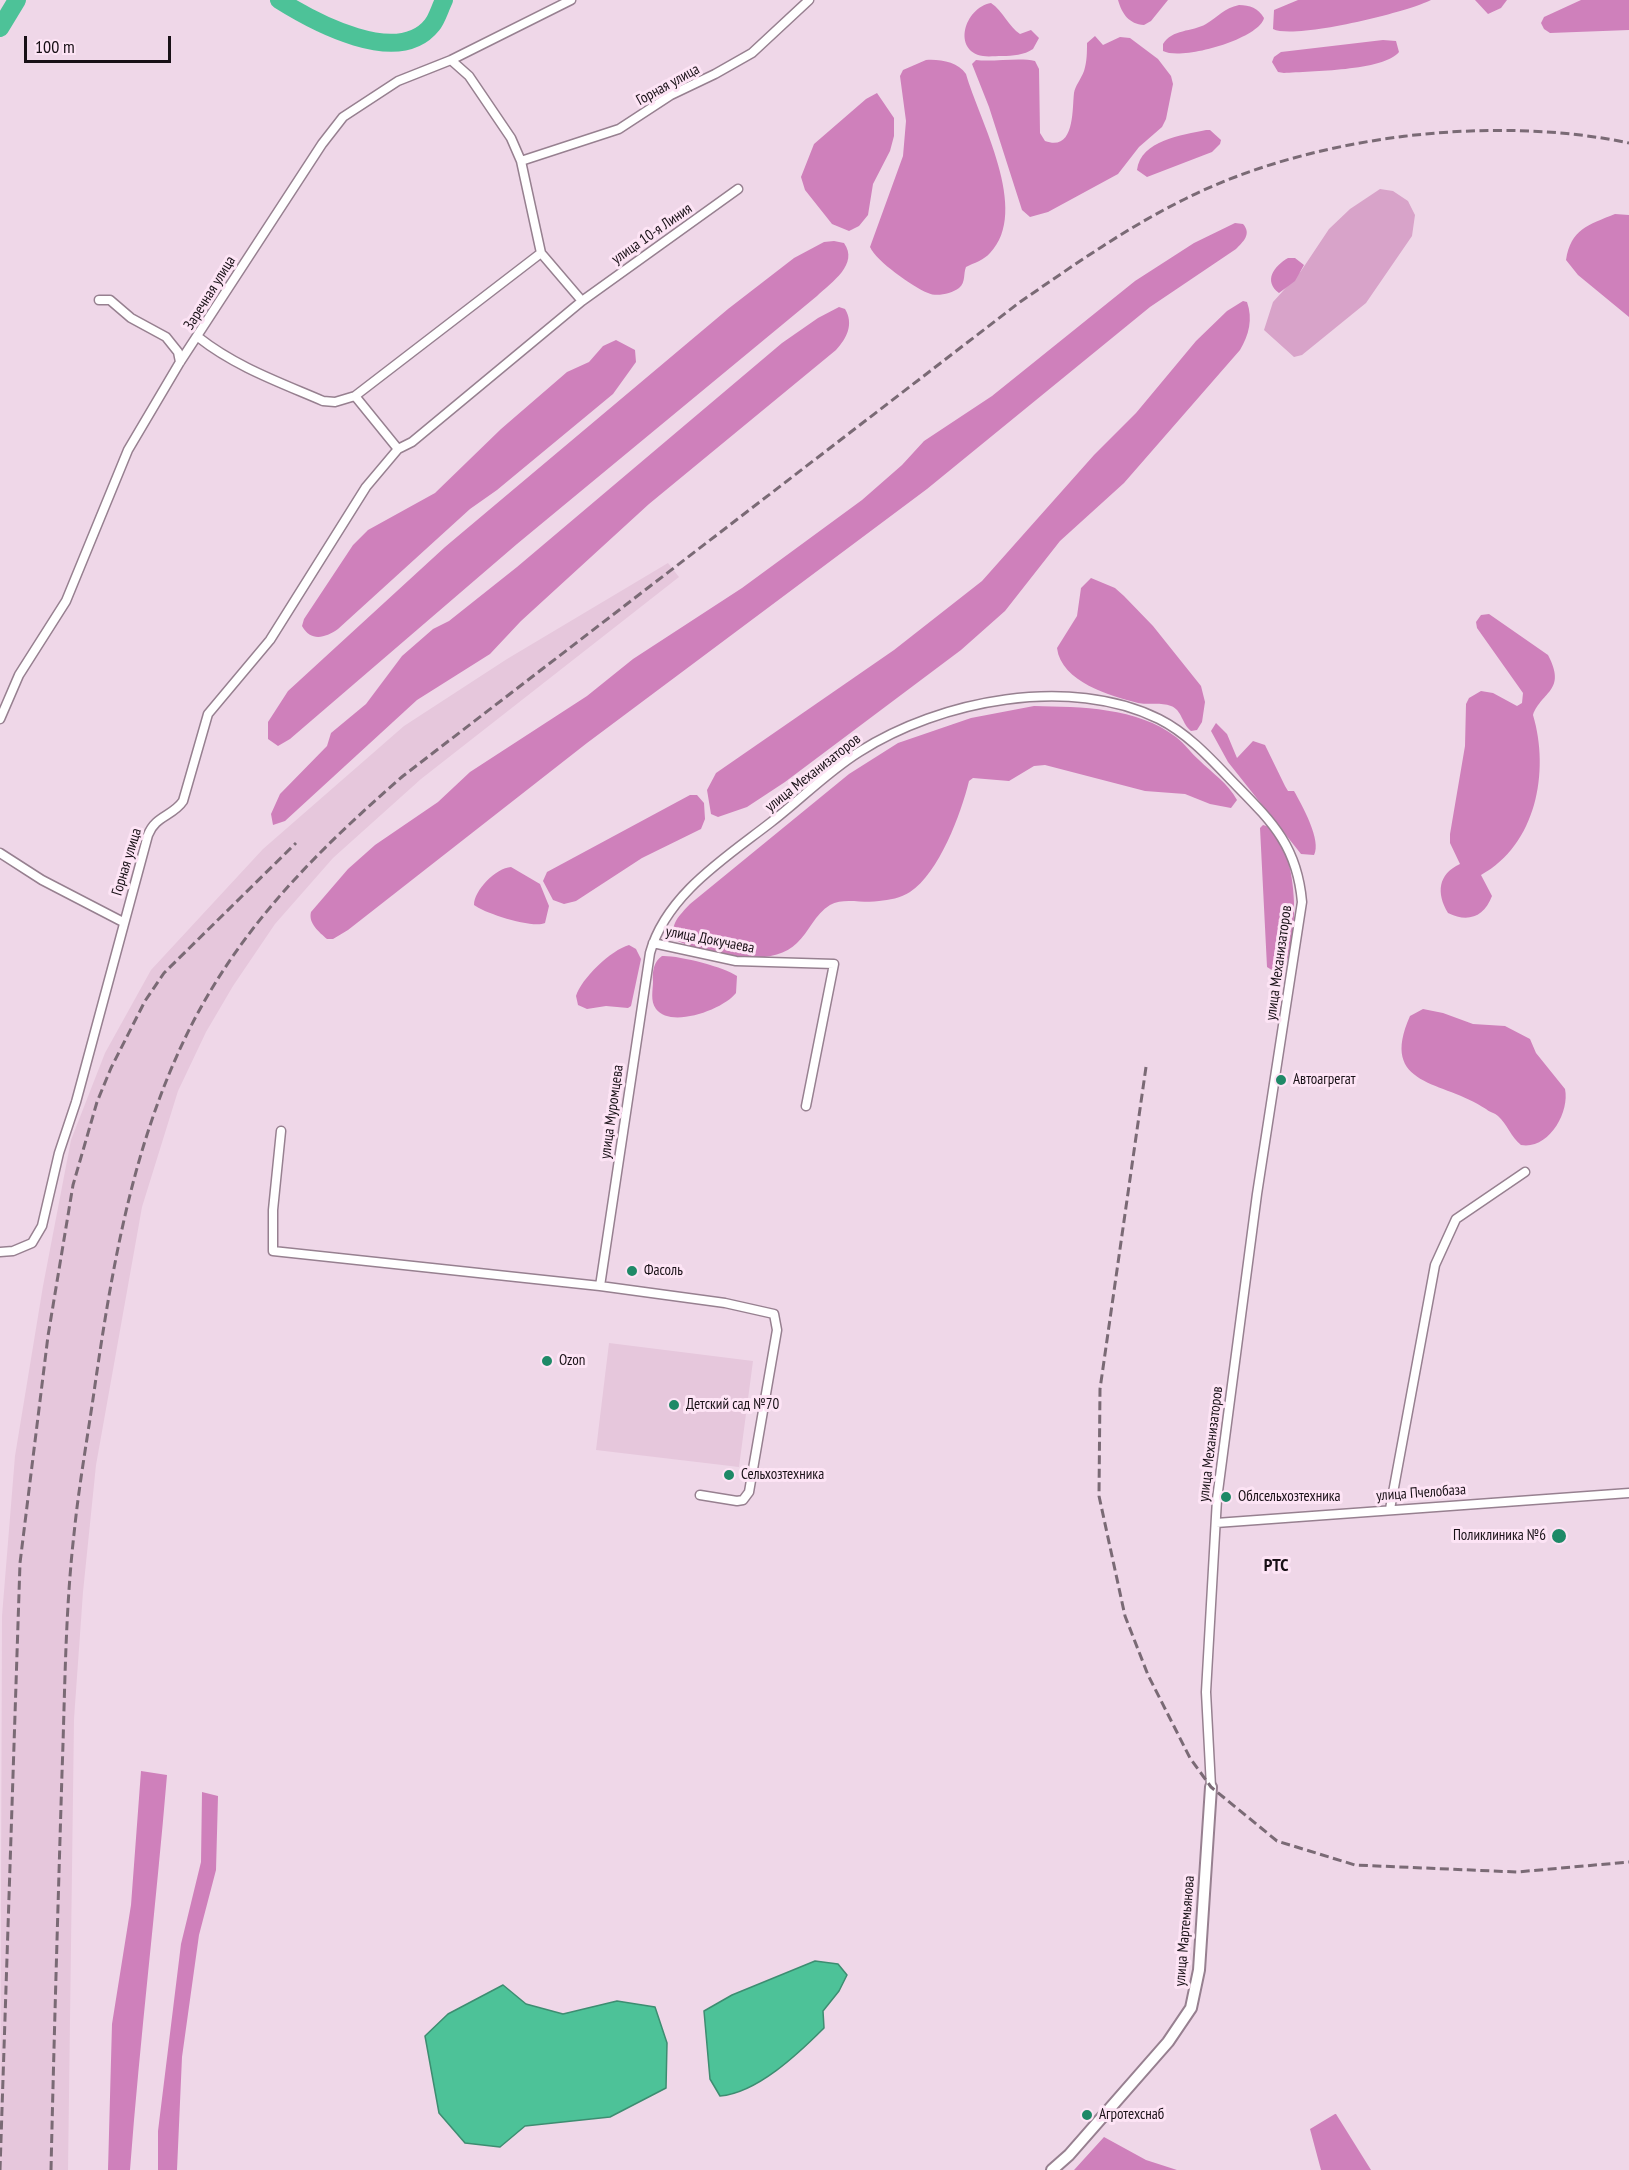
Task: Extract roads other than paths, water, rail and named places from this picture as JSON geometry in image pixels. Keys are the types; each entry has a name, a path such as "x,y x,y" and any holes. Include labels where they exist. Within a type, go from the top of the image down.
{"street":[{"name":"Заречная улица","path":"0,719 19,675 66,601 128,450 180,362 322,144 343,117 398,81 451,60 571,0"},
{"name":"Горная улица","path":"521,161 619,129 671,95 752,53 809,0"},
{"path":"451,60 469,76 511,138 521,161 541,253 582,301"},
{"name":"улица 10-я Линия","path":"582,301 738,189"},
{"path":"198,337 222,357 240,367 323,401 335,402 355,396 541,253"},
{"path":"99,300 110,300 132,318 166,337 178,352 180,362"},
{"name":"Горная улица","path":"0,1252 13,1251 32,1243 42,1226 56,1162 76,1102 123,922 151,828 163,815 178,808 183,801 208,714 265,647 366,487 398,449 412,442 582,301"},
{"path":"355,396 398,449"},
{"name":"улица Механизаторов","path":"652,943 668,913 693,886 858,753 925,721 1014,698 1067,696 1094,699 1141,712 1176,729 1250,799 1288,846 1297,870 1302,902 1257,1194 1216,1523 1206,1692 1211,1787"},
{"path":"0,853 42,880 123,922"},
{"name":"улица Докучаева","path":"652,943 736,961 834,964 806,1106"},
{"name":"улица Муромцева","path":"600,1287 652,943"},
{"path":"281,1131 272,1218 273,1251 600,1287 724,1303 774,1314 777,1330 756,1456 746,1497 737,1501 700,1495"},
{"path":"1390,1509 1435,1265 1456,1219 1525,1172"},
{"name":"улица Пчелобаза","path":"1216,1523 1629,1493"},
{"name":"улица Мартемьянова","path":"1052,2170 1069,2155 1168,2042 1191,2008 1199,1970 1211,1787"}],"waterway":[{"path":"0,28 17,0"},
{"path":"279,0 334,29 378,42 399,42 417,37 432,25 444,0"}],"railway":[{"path":"51,2170 65,1683 71,1564 78,1497 118,1247 140,1157 171,1069 191,1026 234,954 285,890 312,861 403,776 1020,302 1142,222 1234,177 1344,146 1402,136 1461,131 1519,131 1576,134 1629,143"},
{"path":"0,2170 20,1563 48,1336 73,1185 97,1102 111,1068 145,1001 164,973 296,843"},
{"path":"1146,1067 1100,1389 1099,1496 1125,1616 1148,1675 1190,1758 1211,1787 1277,1841 1355,1865 1517,1872 1629,1862"}],"place":[{"name":"Автоагрегат","path":"1281,1080"},
{"name":"Фасоль","path":"632,1271"},
{"name":"Ozon","path":"547,1361"},
{"name":"Детский сад №70","path":"674,1405"},
{"name":"Сельхозтехника","path":"729,1475"},
{"name":"Облсельхозтехника","path":"1226,1497"},
{"name":"Поликлиника №6","path":"1559,1536"},
{"name":"Агротехснаб","path":"1087,2115"}],"district":[{"name":"РТС","path":"1276,1566"}]}
